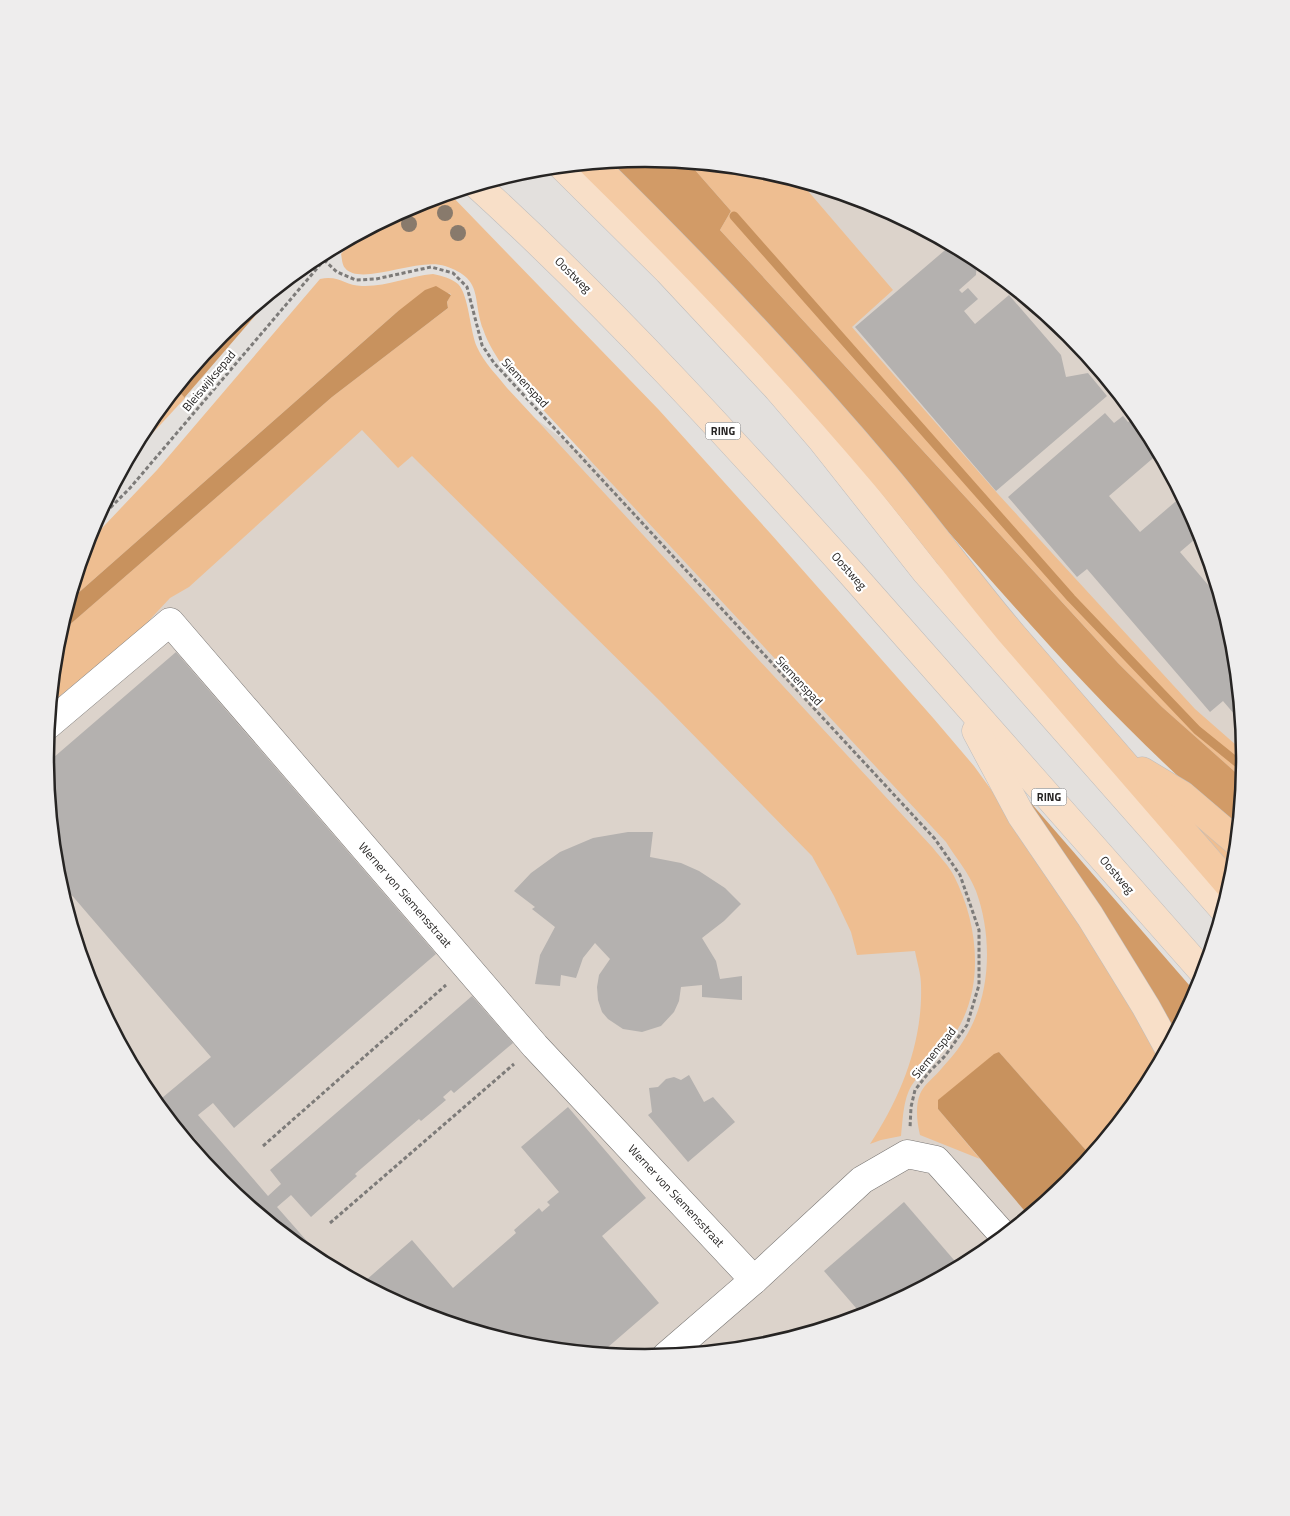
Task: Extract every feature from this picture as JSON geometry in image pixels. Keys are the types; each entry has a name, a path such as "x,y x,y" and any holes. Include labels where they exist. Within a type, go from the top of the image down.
{"highway":[{"path":"598,169 706,278 813,394 911,506 977,593 1010,632 1224,879"},
{"path":"1121,758 1182,795 1231,837"}],"main road":[{"path":"568,172 668,271 778,389 821,439 926,572 1218,903"},
{"name":"Oostweg","path":"482,190 577,278 700,406 1198,966"},
{"path":"954,690 1021,815 1090,916 1165,1040"}],"street":[{"name":"Werner von Siemensstraat","path":"55,719 170,622 535,1046 754,1280"},
{"path":"675,1348 754,1280 862,1180 908,1154 936,1160 999,1231"}],"path":[{"name":"Siemenspad","path":"325,261 337,272 356,280 376,279 431,267 453,272 467,287 482,345 494,363 935,839 960,875 979,930 979,985 967,1025 950,1050 915,1090 911,1107 908,1154"},
{"name":"Bleiswijksepad","path":"109,509 130,488 321,263"},
{"path":"263,1146 467,966"},
{"path":"330,1223 535,1046"}],"shaded area":[{"path":"613,168 694,169 731,211 720,230 1118,663 1162,707 1236,772 1232,824 1143,743 1054,651 816,384"},
{"path":"694,169 760,178 808,190 893,290 852,327 998,494 1195,709 1236,745 1236,772 1162,707 1118,663 720,230 731,211"},
{"path":"740,175 798,187 835,198 907,228 941,246 973,266 1035,313 1090,368 1137,430 1157,462 1175,496 1205,568 1225,643 1231,681 1235,719 1235,779 1148,696 768,246"},
{"path":"454,198 659,410 770,533 974,766 1072,908 1151,1037 1156,1055 1114,1118 1087,1151 999,1052 938,1109 980,1159 920,1135 917,1104 920,1094 963,1042 974,1022 984,985 987,966 985,927 976,891 966,872 946,842 505,369 492,350 485,334 474,291 466,277 445,266 434,264 376,273 352,273 344,267 341,254 349,246 383,228"},
{"path":"433,274 443,276 458,284 465,296 477,347 487,364 507,388 933,848 954,876 969,914 973,934 975,954 971,995 965,1014 947,1047 917,1078 910,1088 904,1108 901,1136 870,1144 900,1088 914,1048 921,1006 920,972 915,951 857,955 851,932 812,856 660,701 412,456 398,468 362,430 189,587 170,598 143,627 57,698 69,625 332,397 448,308 447,302 451,294 443,292 397,312 77,594 100,531 157,470 320,279 333,278 356,286 371,286"},
{"path":"436,286 451,295 447,302 448,308 332,397 69,625 77,594 397,312 425,290"},
{"path":"412,300 478,375 698,542 984,859 1128,1099 1090,1148 1063,1176 1035,1203 973,1250 907,1288 835,1318 798,1329 760,1338 684,1348 606,1348 530,1338 492,1329 455,1318 383,1288 317,1250 255,1203 227,1176 200,1148 153,1086 115,1020 85,948 74,911 65,873 55,797 55,719 65,643 75,601"},
{"path":"263,307 185,397 180,393 200,368"},
{"path":"180,393 185,398 148,439"},
{"path":"998,765 1190,986 1168,1032"},
{"path":"1173,804 1228,851 1226,867"},
{"path":"999,1052 1087,1151 1025,1211 938,1109 938,1100 994,1054"}],"building":[{"path":"946,249 976,268 976,275 959,290 962,293 968,288 978,299 964,311 975,324 1009,295 1061,355 1066,377 1088,373 1107,396 996,491 855,327"},
{"path":"1105,413 1114,423 1123,416 1128,422 1130,421 1154,457 1109,496 1140,532 1177,500 1194,540 1180,552 1211,588 1216,605 1225,643 1235,714 1223,701 1210,712 1087,569 1077,577 1008,497"},
{"path":"176,652 436,954 234,1128 213,1103 198,1115 268,1196 281,1184 270,1170 472,996 513,1043 454,1093 451,1090 443,1097 446,1100 421,1121 419,1119 355,1174 357,1176 311,1217 291,1195 277,1207 311,1246 255,1203 227,1176 184,1128 162,1098 211,1057 70,893 59,835 55,797 54,757"},
{"path":"628,832 653,832 650,857 681,863 699,871 725,888 741,904 724,921 702,938 716,961 720,979 742,976 742,1000 702,997 702,985 681,987 679,1001 674,1012 661,1026 642,1032 623,1029 608,1019 602,1012 598,1000 597,987 599,975 610,959 595,943 583,958 576,978 561,975 560,986 535,984 540,955 555,927 532,909 535,907 514,891 531,873 560,852 593,838"},
{"path":"689,1075 704,1102 713,1097 735,1122 688,1162 648,1115 652,1112 649,1088 658,1087 666,1079 674,1077 681,1080"},
{"path":"568,1107 646,1198 602,1236 659,1303 607,1348 530,1338 492,1329 455,1318 419,1304 367,1279 412,1240 453,1288 516,1233 514,1230 539,1208 542,1212 550,1205 547,1202 559,1192 521,1147"},
{"path":"904,1202 955,1261 907,1288 857,1309 824,1271"}],"waterway":[{"path":"734,216 1071,598 1197,730 1236,761"}]}
